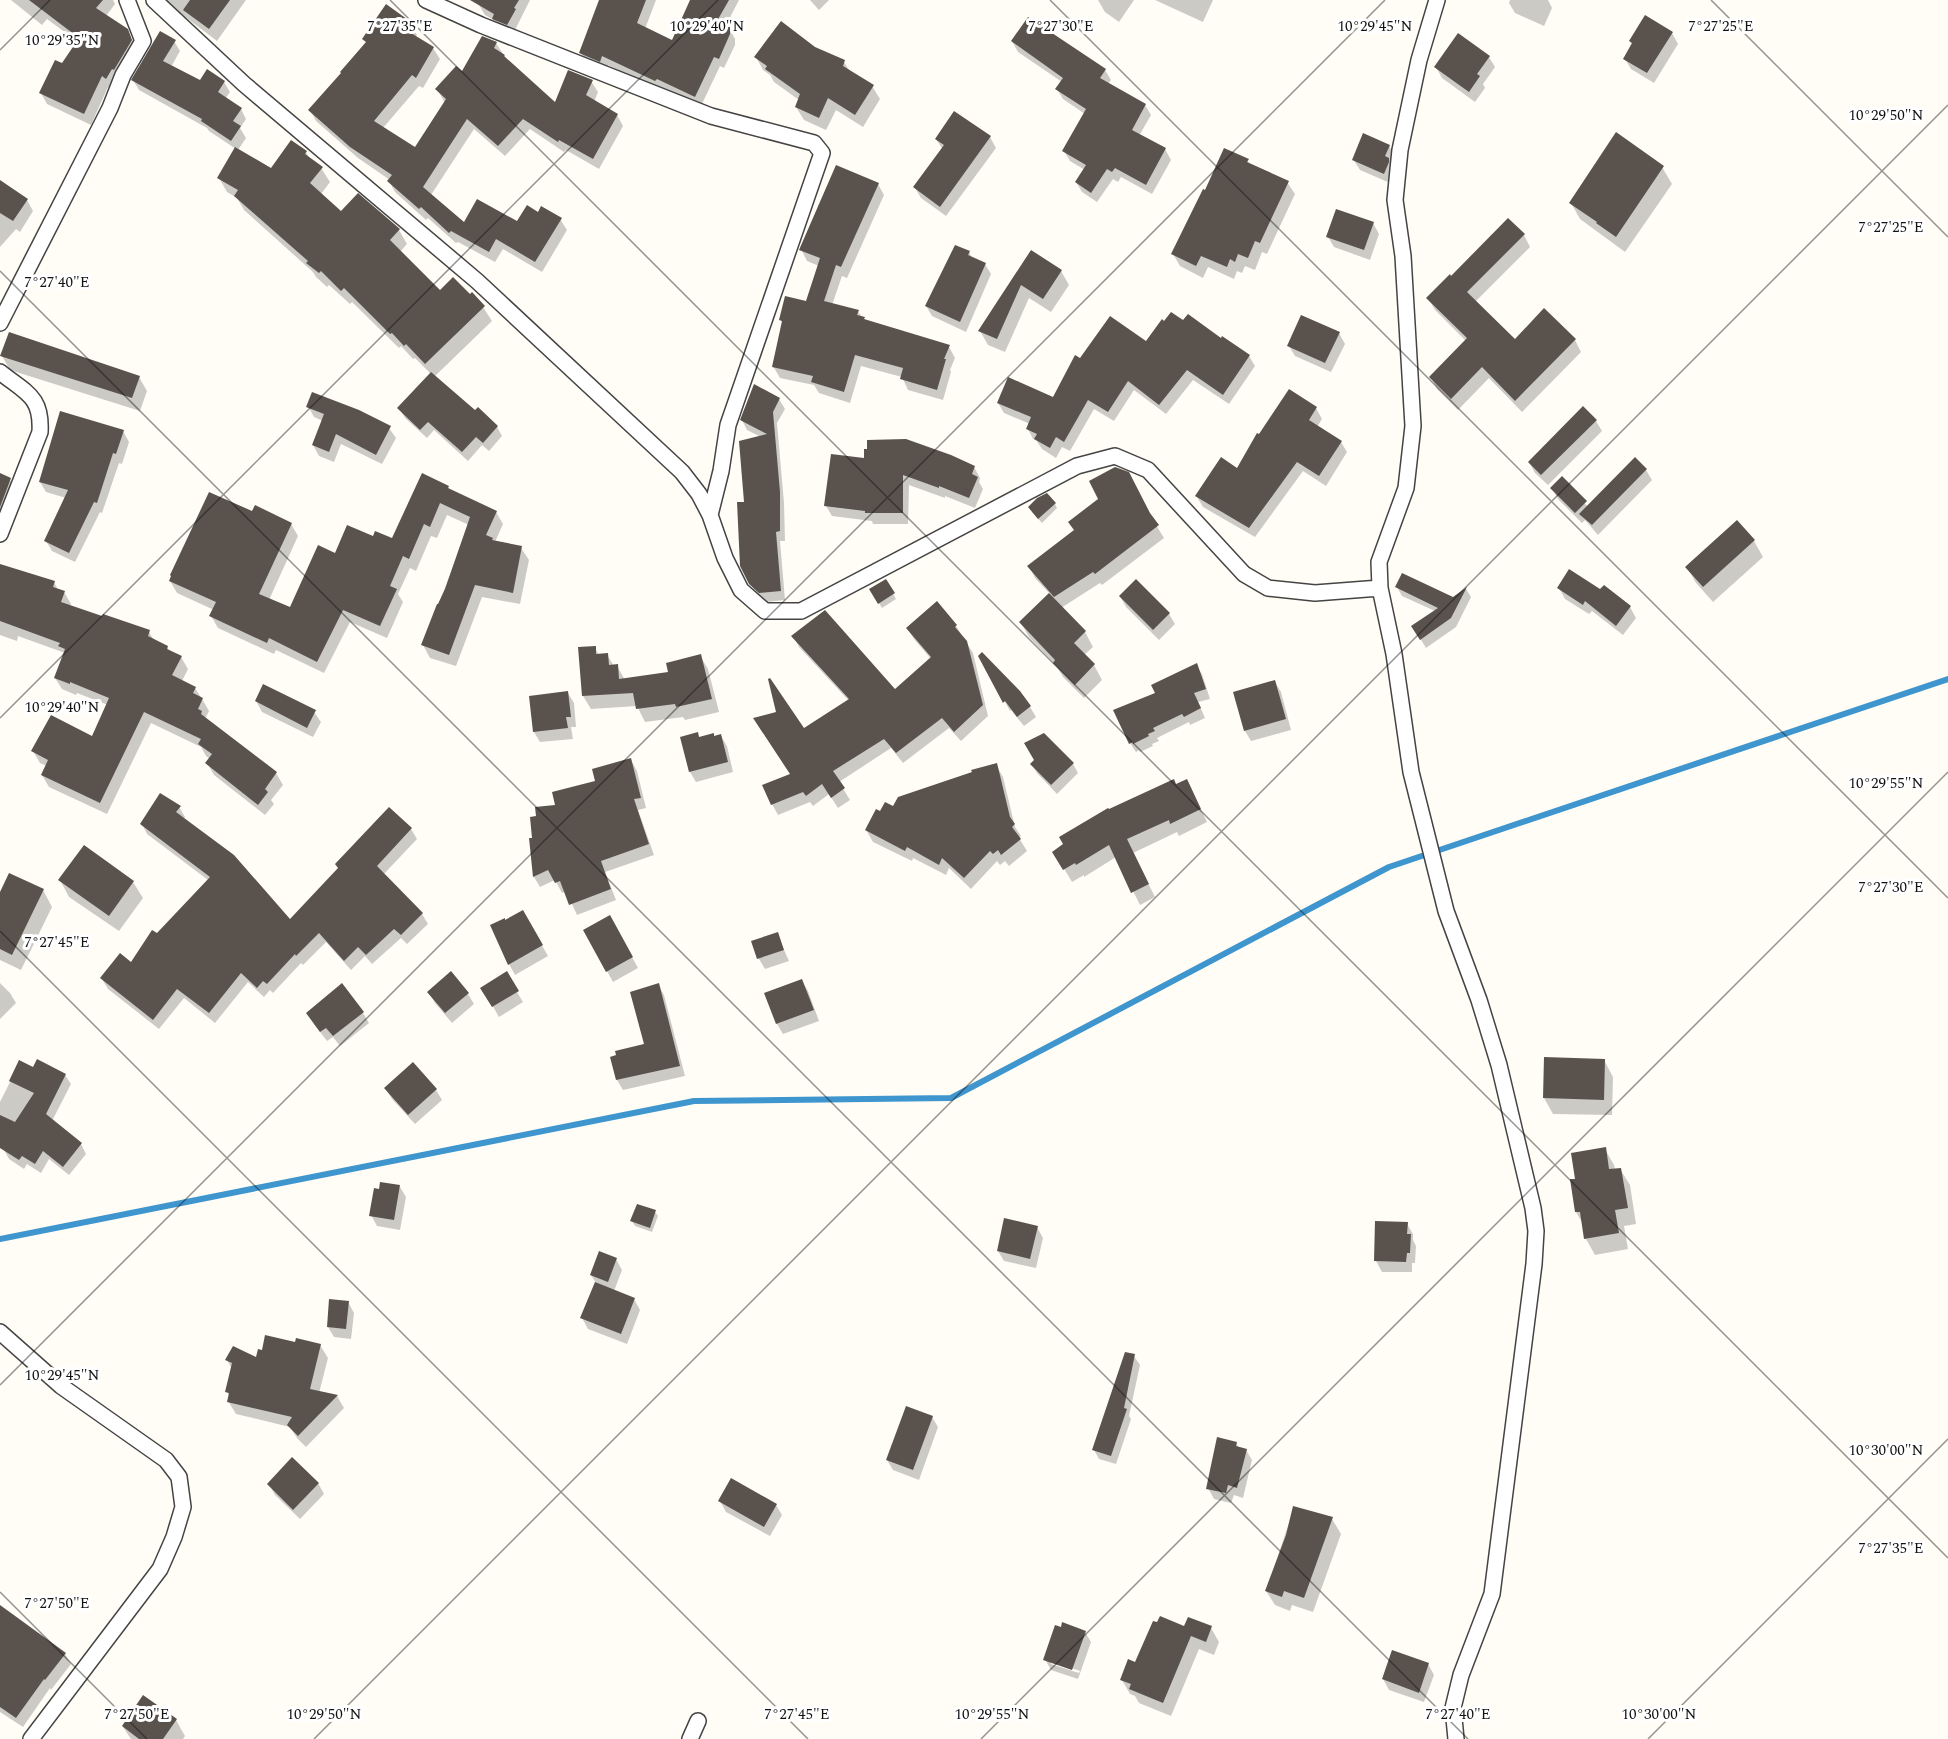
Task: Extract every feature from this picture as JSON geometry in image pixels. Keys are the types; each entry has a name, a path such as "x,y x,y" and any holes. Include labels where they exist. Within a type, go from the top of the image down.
{"street":[{"path":"0,323 110,108 123,75 143,41 127,0"},
{"path":"154,0 244,84 477,281 682,472 699,494 710,514 725,558 741,590 765,611 801,611 1077,466 1115,456 1148,470 1244,574 1268,588 1315,593 1380,588"},
{"path":"426,0 480,25 711,116 814,143 822,153 728,426 721,471 710,514"},
{"path":"1437,0 1419,60 1400,150 1395,200 1403,256 1413,426 1406,488 1379,562 1380,588 1394,654 1411,772 1446,911 1479,1000 1499,1065 1533,1208 1536,1231 1534,1264 1492,1594 1461,1675 1453,1708 1456,1739"},
{"path":"0,372 36,401 41,415 40,432 0,534"},
{"path":"0,1332 61,1386 166,1460 179,1477 183,1507 160,1569 31,1739"},
{"path":"690,1739 698,1721"}],"building":[{"path":"29,0 103,0 96,8 128,29 132,40 114,70 112,69 106,79 102,76 84,114 39,93 55,60 62,63 79,38"},
{"path":"190,0 230,0 209,29 183,10"},
{"path":"470,0 519,0 507,25 492,19 494,14"},
{"path":"599,0 646,0 637,23 672,40 690,0 729,0 717,21 730,27 730,34 719,59 714,57 695,97 602,56 600,62 579,53"},
{"path":"386,4 411,22 406,30 434,47 416,78 412,75 374,121 415,147 446,99 435,89 456,66 462,71 482,36 497,42 494,48 505,55 555,102 568,70 593,80 586,95 618,114 593,159 559,140 558,142 523,119 498,146 467,119 423,187 464,222 477,199 517,221 527,205 538,212 541,206 562,218 535,262 496,239 489,252 451,231 449,233 421,207 419,209 387,181 392,175 350,147 308,110 366,42 362,39"},
{"path":"1645,15 1673,32 1647,73 1623,59 1632,43 1629,41"},
{"path":"1028,17 1106,69 1100,78 1146,104 1132,130 1166,148 1146,185 1115,168 1112,172 1107,169 1091,193 1075,182 1086,165 1062,151 1086,109 1055,89 1063,78 1011,41"},
{"path":"781,21 815,47 845,60 843,66 874,85 855,115 828,98 819,118 795,107 800,94 765,69 767,66 754,57"},
{"path":"160,31 176,40 163,61 200,80 207,69 225,81 218,92 242,108 233,121 241,126 231,141 201,121 202,119 131,80"},
{"path":"1458,33 1490,56 1477,74 1480,76 1469,92 1434,67"},
{"path":"954,111 991,136 940,207 913,187 944,145 935,139"},
{"path":"1616,132 1664,166 1616,237 1569,203"},
{"path":"1363,133 1390,145 1385,156 1389,158 1389,162 1384,174 1352,160"},
{"path":"291,140 307,151 305,154 323,167 310,183 341,211 358,193 400,229 390,240 440,290 453,277 485,306 425,364 406,344 404,346 392,333 390,334 344,288 341,291 321,271 319,273 306,263 308,261 234,196 238,190 217,178 235,147 271,168"},
{"path":"1224,148 1249,159 1247,162 1289,181 1260,243 1255,241 1248,258 1238,254 1235,262 1230,259 1227,267 1201,256 1196,266 1171,254"},
{"path":"836,165 879,183 841,267 836,265 824,301 859,310 857,315 865,317 864,319 950,345 944,359 946,359 937,390 900,379 903,368 855,355 844,392 811,382 813,376 772,367 785,296 806,301 820,258 799,250"},
{"path":"0,180 28,199 13,221 0,213"},
{"path":"1336,209 1374,222 1364,250 1326,237"},
{"path":"1508,218 1525,234 1467,292 1515,339 1544,308 1576,339 1515,401 1482,367 1451,399 1429,377 1467,338 1426,298"},
{"path":"955,245 970,251 968,255 986,263 960,322 925,306"},
{"path":"1031,250 1062,270 1043,299 1021,285 997,339 978,331"},
{"path":"1171,312 1183,320 1188,314 1221,338 1222,336 1250,355 1223,395 1187,370 1159,405 1128,381 1108,412 1088,400 1064,442 1056,437 1050,448 1034,439 1037,434 1026,429 1031,417 997,403 1008,377 1053,397 1075,355 1080,358 1110,316 1146,341 1162,319 1164,321"},
{"path":"1301,315 1340,332 1325,363 1287,346"},
{"path":"9,332 140,376 132,398 0,356"},
{"path":"431,372 475,410 478,407 498,426 483,443 476,437 462,452 428,422 420,430 397,408"},
{"path":"754,384 780,398 773,412 780,492 780,531 776,532 781,591 759,593 749,584 740,566 737,502 744,502 739,441 767,434 740,420"},
{"path":"1289,389 1317,407 1309,420 1342,441 1319,476 1297,462 1249,528 1195,496 1221,457 1237,468 1257,433 1259,434"},
{"path":"312,392 359,410 391,426 376,455 336,434 329,452 312,445 324,414 306,407"},
{"path":"1583,406 1597,420 1541,475 1528,462"},
{"path":"60,411 124,430 116,454 113,453 97,503 94,502 69,553 44,541 68,490 39,482"},
{"path":"906,439 975,466 972,474 978,477 969,498 903,475 903,513 865,513 865,511 824,506 831,454 864,458 867,440"},
{"path":"1635,457 1647,469 1592,525 1579,514"},
{"path":"1115,467 1129,472 1150,513 1159,525 1095,574 1093,572 1054,597 1027,566 1074,530 1068,522 1098,499 1089,481"},
{"path":"0,473 11,478 0,507"},
{"path":"422,473 497,511 486,535 493,538 492,540 522,546 513,593 475,585 449,655 421,645 445,589 470,517 440,503 430,527 424,524 409,559 403,556 390,586 397,589 380,626 343,610 317,662 269,638 267,643 209,616 216,602 169,581 209,492 252,511 255,505 292,523 259,594 290,607 318,545 335,553 347,525 373,536 375,531 392,538"},
{"path":"1562,476 1587,501 1575,513 1550,488"},
{"path":"1047,493 1056,503 1038,519 1028,507 1037,498"},
{"path":"1737,520 1755,540 1703,587 1685,567"},
{"path":"0,564 55,581 53,587 65,591 61,602 150,630 148,636 182,656 172,675 196,687 193,693 203,698 198,709 202,711 201,714 277,772 265,789 268,792 258,805 205,763 212,754 198,744 201,739 144,712 100,803 41,775 48,760 31,751 51,715 92,736 109,698 54,678 65,649 58,646 60,643 0,621"},
{"path":"1569,569 1600,589 1604,585 1631,606 1616,626 1585,601 1583,605 1557,588"},
{"path":"1402,573 1453,597 1467,587 1451,618 1420,640 1411,626 1438,608 1395,587"},
{"path":"886,579 895,593 878,604 869,589"},
{"path":"1136,579 1170,613 1153,630 1119,596"},
{"path":"1049,593 1086,631 1074,643 1095,664 1075,685 1053,663 1055,660 1019,622"},
{"path":"937,601 967,641 983,705 954,732 942,718 896,753 884,739 833,771 845,788 831,798 822,784 806,796 803,792 771,805 762,785 790,774 753,718 776,712 768,679 770,678 804,728 849,699 791,636 825,610 895,689 931,657 906,628"},
{"path":"596,646 596,654 608,653 609,665 618,664 619,679 668,672 666,663 701,654 712,699 676,707 675,704 636,709 633,693 582,696 578,647"},
{"path":"982,652 1020,691 1031,706 1017,717 1005,701 1003,703 978,656"},
{"path":"1197,663 1206,689 1194,693 1201,708 1153,728 1155,731 1148,734 1149,736 1129,744 1113,710 1155,693 1151,685"},
{"path":"1275,680 1286,719 1244,731 1233,692"},
{"path":"263,684 316,710 307,728 255,701"},
{"path":"568,691 571,717 566,717 568,728 533,732 529,696"},
{"path":"698,732 699,737 714,733 714,736 721,734 728,762 689,772 680,737"},
{"path":"1044,733 1074,763 1051,785 1030,764 1034,760 1024,743"},
{"path":"631,758 641,798 634,799 649,844 601,861 611,889 569,905 560,881 555,883 548,870 533,877 529,838 532,838 530,817 536,816 535,807 555,805 552,792 595,781 592,769"},
{"path":"997,763 1010,817 1015,824 1012,827 1021,839 1001,855 998,850 993,854 990,851 964,878 942,858 939,865 907,847 905,851 865,830 876,809 880,811 885,802 893,806 898,797 972,772 971,770"},
{"path":"1174,779 1176,784 1187,779 1201,809 1170,824 1169,820 1127,839 1149,884 1131,893 1109,845 1076,865 1075,863 1063,870 1052,852 1063,844 1059,837 1108,808"},
{"path":"160,793 181,806 176,812 234,855 290,919 338,868 335,864 389,807 412,828 377,866 423,913 401,935 394,929 366,955 358,947 344,961 319,933 296,956 295,954 267,984 263,981 257,988 241,973 209,1013 177,989 153,1020 100,978 120,953 131,962 152,930 157,933 210,877 140,824"},
{"path":"84,845 134,881 109,916 58,880"},
{"path":"9,873 44,889 12,955 0,949 0,892"},
{"path":"523,910 543,945 508,965 490,925"},
{"path":"610,915 633,957 606,972 583,930"},
{"path":"778,932 784,950 757,959 751,941"},
{"path":"451,971 469,993 445,1013 427,992"},
{"path":"507,971 519,991 492,1007 480,988"},
{"path":"802,979 814,1010 776,1024 764,993"},
{"path":"342,983 364,1012 333,1036 326,1028 320,1032 306,1013"},
{"path":"659,983 680,1066 616,1080 610,1057 616,1055 615,1051 644,1044 630,992"},
{"path":"1544,1057 1605,1059 1604,1100 1543,1098"},
{"path":"37,1059 66,1074 46,1114 82,1143 63,1167 43,1151 35,1164 22,1156 19,1160 0,1148 0,1115 15,1122 34,1093 9,1081 19,1060 33,1067"},
{"path":"413,1062 437,1089 408,1115 384,1088"},
{"path":"1606,1147 1609,1169 1621,1168 1628,1208 1615,1210 1619,1233 1584,1239 1580,1212 1575,1212 1570,1179 1575,1179 1571,1153"},
{"path":"380,1182 400,1185 394,1220 369,1216 374,1188 379,1189"},
{"path":"637,1204 656,1210 650,1228 630,1221"},
{"path":"1004,1218 1038,1226 1030,1259 997,1251"},
{"path":"1375,1221 1408,1222 1407,1234 1411,1234 1410,1253 1407,1253 1406,1262 1374,1261"},
{"path":"599,1251 617,1258 608,1282 590,1275"},
{"path":"595,1282 635,1298 621,1334 580,1318"},
{"path":"329,1299 349,1301 346,1329 327,1327"},
{"path":"265,1335 295,1342 296,1338 321,1344 310,1389 338,1395 298,1436 287,1425 292,1417 227,1402 229,1393 225,1392 232,1363 225,1360 233,1346 256,1357 258,1349 262,1350"},
{"path":"1125,1352 1135,1354 1124,1408 1127,1409 1111,1456 1092,1450"},
{"path":"906,1406 933,1416 913,1470 886,1460"},
{"path":"1217,1437 1237,1442 1236,1446 1247,1449 1237,1488 1228,1485 1226,1493 1206,1489"},
{"path":"292,1457 319,1483 293,1510 267,1484"},
{"path":"731,1478 777,1504 764,1527 718,1501"},
{"path":"1293,1506 1333,1517 1304,1598 1284,1591 1282,1597 1265,1591 1286,1535"},
{"path":"0,1605 66,1653 16,1718 0,1707"},
{"path":"1160,1616 1184,1626 1188,1617 1212,1626 1206,1642 1191,1636 1163,1703 1129,1689 1131,1684 1120,1680 1128,1659 1135,1662 1153,1621 1157,1622"},
{"path":"1062,1622 1086,1631 1072,1670 1043,1660 1055,1625 1061,1627"},
{"path":"1392,1650 1429,1663 1419,1693 1382,1679"},
{"path":"143,1695 177,1719 163,1739 139,1739 122,1726"}],"waterway":[{"path":"0,1239 694,1101 951,1098 1389,867 1948,679"}]}
